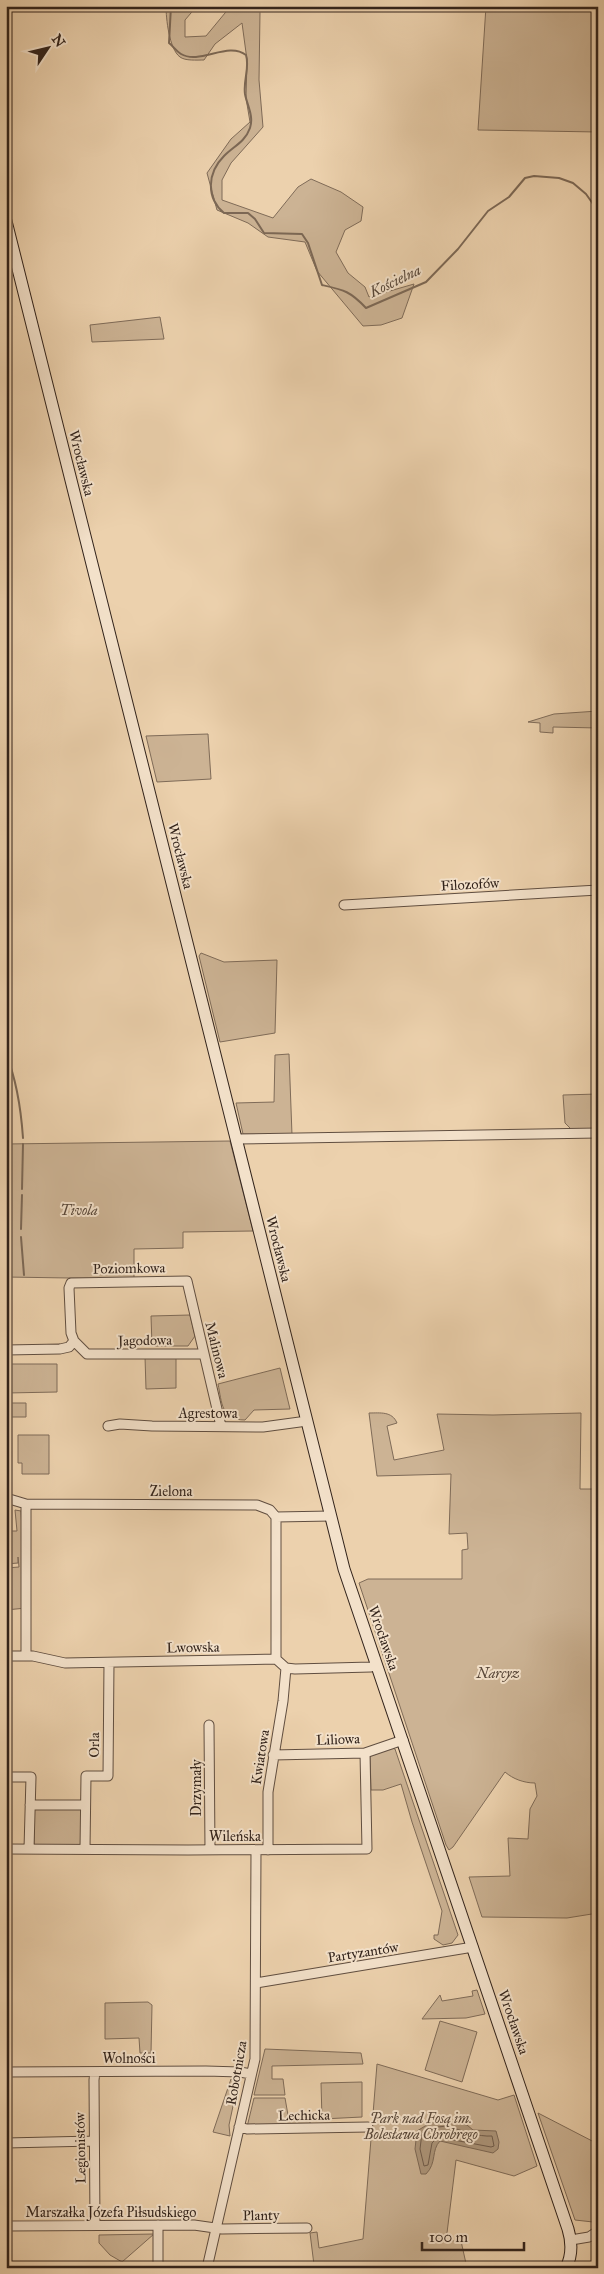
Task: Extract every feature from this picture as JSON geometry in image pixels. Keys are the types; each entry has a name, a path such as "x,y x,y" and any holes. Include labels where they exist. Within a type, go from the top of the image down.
{"street":[{"name":"Wrocławska","path":"6,221 344,1569 571,2240 569,2261 566,2268"},
{"name":"Filozofów","path":"344,905 598,890"},
{"path":"236,1138 598,1133"},
{"name":"Poziomkowa","path":"74,1341 71,1333 69,1288 71,1283 187,1281"},
{"name":"Malinowa","path":"187,1281 221,1426"},
{"path":"6,1350 60,1349 69,1347 74,1341"},
{"name":"Jagodowa","path":"74,1341 87,1354 203,1354"},
{"name":"Agrestowa","path":"108,1426 128,1424 152,1426 263,1426 307,1421"},
{"name":"Zielona","path":"6,1498 26,1504 257,1506 270,1510 276,1517 331,1516"},
{"path":"26,1504 26,1656"},
{"path":"276,1517 276,1659 286,1668 371,1667 376,1664"},
{"name":"Lwowska","path":"6,1656 26,1656 65,1663 276,1659"},
{"name":"Orla","path":"85,1805 86,1776 108,1776 109,1663"},
{"name":"Kwiatowa","path":"268,1850 268,1792 283,1701 286,1668"},
{"name":"Drzymały","path":"209,1725 210,1850"},
{"name":"Liliowa","path":"273,1755 365,1753 402,1740"},
{"name":"Wileńska","path":"6,1849 367,1849 365,1753"},
{"path":"6,1777 30,1776 29,1849"},
{"path":"30,1805 85,1805 85,1849"},
{"name":"Robotnicza","path":"207,2268 256,2046 256,1850"},
{"name":"Partyzantów","path":"256,1983 473,1947"},
{"name":"Wolności","path":"6,2072 240,2072 251,2074"},
{"name":"Legionistów","path":"95,2225 94,2080 96,2072"},
{"name":"Lechicka","path":"239,2127 256,2129 368,2127"},
{"path":"6,2143 94,2141"},
{"path":"158,2224 158,2268"},
{"name":"Marszałka Józefa Piłsudskiego","path":"6,2226 158,2224 216,2228"},
{"name":"Planty","path":"216,2228 307,2228"},
{"path":"571,2240 589,2237 598,2230"}],"green space":[{"path":"166,6 197,6 185,20 185,37 206,36 230,7 253,6 260,12 259,80 263,127 231,163 222,180 222,200 273,218 298,187 311,179 341,192 363,207 361,221 345,230 336,252 348,273 365,287 369,297 414,284 402,318 381,325 363,326 317,271 305,242 268,237 248,223 217,210 207,173 231,139 250,122 246,98 247,60 242,23 215,44 204,60 185,59 176,53 173,47"},
{"path":"486,6 598,6 598,132 478,130"},
{"path":"160,317 164,339 92,342 90,325"},
{"path":"598,711 598,728 553,727 553,733 540,732 540,723 528,722 554,714"},
{"path":"208,734 211,779 157,782 146,736"},
{"path":"201,953 224,962 277,960 275,1033 220,1042 199,956"},
{"path":"289,1054 292,1135 243,1134 236,1103 274,1102 275,1055"},
{"path":"598,1094 598,1129 571,1129 565,1123 563,1095"},
{"name":"Tivola","path":"230,1141 253,1231 183,1232 183,1248 134,1249 134,1279 6,1277 6,1144"},
{"path":"190,1315 195,1336 188,1346 152,1346 151,1316"},
{"path":"176,1356 176,1388 146,1389 145,1357"},
{"path":"7,1364 57,1364 57,1392 7,1393"},
{"path":"280,1368 290,1409 254,1410 245,1420 231,1417 227,1414 222,1404 218,1384"},
{"path":"6,1403 26,1403 26,1417 6,1417"},
{"name":"Narcyz","path":"369,1413 381,1413 392,1416 395,1419 397,1423 387,1426 394,1460 444,1450 437,1414 581,1413 580,1489 598,1489 598,1913 567,1918 482,1917 469,1877 510,1876 508,1838 528,1839 530,1809 537,1796 535,1783 519,1780 505,1772 453,1847 449,1850 446,1845 359,1583 368,1579 462,1579 462,1550 468,1549 467,1533 449,1534 451,1474 377,1476"},
{"path":"18,1435 49,1435 49,1474 22,1474 22,1463 18,1463"},
{"path":"15,1510 21,1511 26,1608 6,1610 6,1568 19,1567 18,1557 18,1563 6,1564 6,1531 17,1531"},
{"path":"392,1748 395,1749 458,1935 452,1943 443,1945 434,1939 434,1935 438,1935 442,1911 401,1784 383,1790 371,1790 370,1755"},
{"path":"36,1808 81,1809 81,1846 34,1846 34,1810"},
{"path":"477,1990 485,2014 466,2018 422,2019 440,1995 442,2001 473,1996 472,1991"},
{"path":"148,2002 152,2005 151,2053 140,2053 139,2038 105,2039 105,2003"},
{"path":"440,2021 477,2032 462,2082 425,2070"},
{"path":"265,2049 361,2053 363,2064 272,2066 272,2079 283,2079 285,2095 254,2095"},
{"name":"Park nad Fosą im. Bolesława Chrobrego","path":"377,2064 498,2100 514,2095 537,2166 514,2176 456,2160 446,2241 461,2241 467,2268 315,2268 310,2233 317,2232 319,2248 363,2239"},
{"path":"231,2079 234,2081 236,2092 229,2125 230,2136 213,2132"},
{"path":"362,2082 362,2117 322,2119 321,2083"},
{"path":"254,2098 285,2098 288,2115 310,2115 310,2126 247,2127"},
{"path":"538,2113 598,2144 598,2215 593,2222 575,2220"},
{"path":"154,2234 122,2262 110,2255 99,2243 99,2235"}],"water":[{"path":"449,2121 467,2125 473,2130 496,2131 499,2142 498,2149 493,2153 440,2141 436,2148 432,2165 426,2174 421,2174 415,2149 417,2131 430,2123"}],"waterway":[{"name":"Kościelna","path":"171,6 169,43 181,54 197,57 231,50 239,51 246,55 245,94 251,115 251,124 245,137 224,156 214,170 211,185 214,200 218,207 224,213 248,213 255,219 264,233 302,234 308,243 322,285 346,292 366,308 426,282 458,249 488,211 509,197 525,178 534,176 559,178 573,183 586,194 598,211"},
{"path":"6,1054 18,1095 23,1138"},
{"path":"22,1189 23,1144"},
{"path":"21,1229 22,1195"},
{"path":"21,1237 24,1275"}]}
